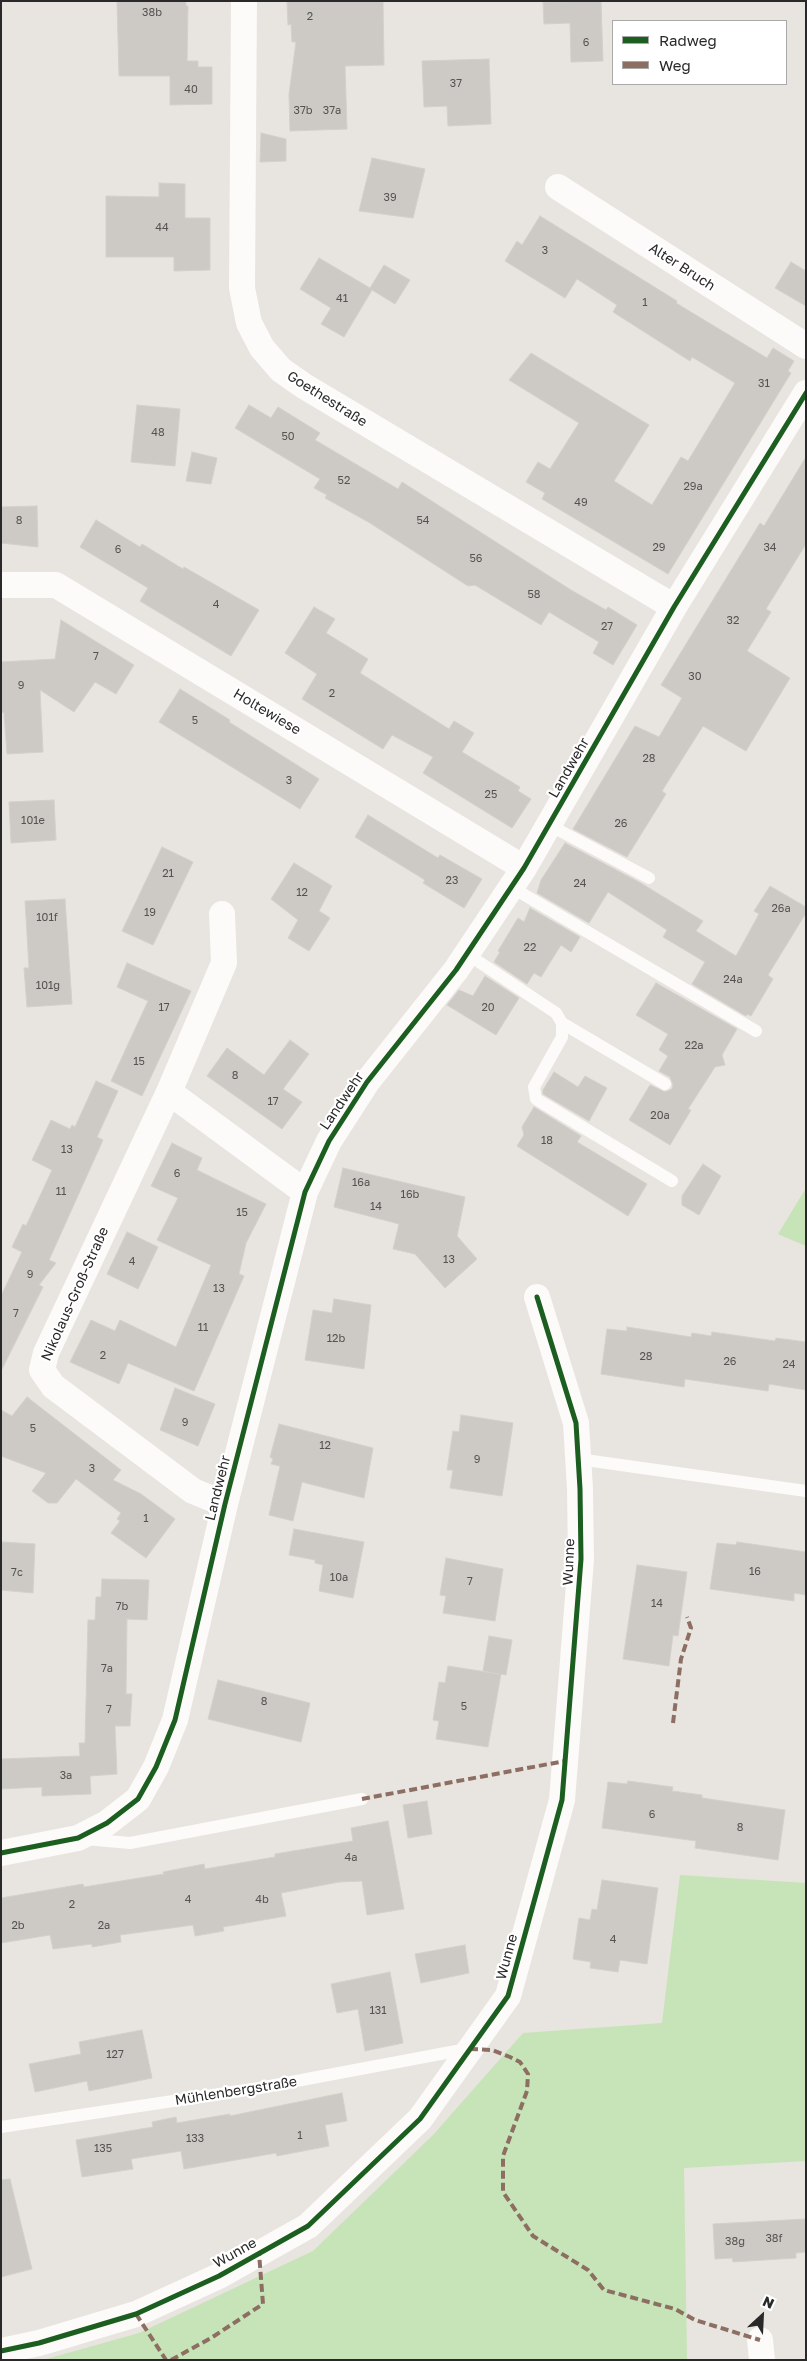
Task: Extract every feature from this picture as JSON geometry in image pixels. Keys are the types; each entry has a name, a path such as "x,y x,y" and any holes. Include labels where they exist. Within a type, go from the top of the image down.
{"street":[{"name":"Goethestraße","path":"244,1 242,288 249,324 262,348 281,370 304,386 674,607"},
{"name":"Alter Bruch","path":"558,187 806,346"},
{"name":"Landwehr","path":"1,1853 78,1838 107,1823 138,1799 156,1767 175,1720 225,1504 305,1192 329,1141 367,1082 466,954 518,878 674,607 806,393"},
{"name":"Holtewiese","path":"1,586 56,585 518,878"},
{"name":"Nikolaus-Groß-Straße","path":"222,914 224,963 169,1092 46,1353 42,1370 53,1386 193,1491 225,1504"},
{"path":"169,1092 305,1192"},
{"name":"Wunne","path":"1,2351 39,2343 136,2314 219,2276 308,2226 420,2119 508,1996 562,1800 581,1559 576,1423 537,1297"}],"lane":[{"path":"549,825 649,878"},
{"path":"518,878 756,1032"},
{"path":"466,954 556,1014 562,1023 664,1084"},
{"path":"562,1023 562,1037 534,1087 536,1099 672,1181"},
{"path":"578,1459 806,1491"},
{"path":"78,1838 130,1843 362,1799"},
{"name":"Mühlenbergstraße","path":"1,2127 259,2088 470,2048"}],"green space":[{"path":"806,1188 806,1246 778,1234"},
{"path":"680,1875 806,1883 806,2161 684,2168 687,2360 43,2360 139,2333 313,2251 433,2135 523,2033 662,2023"}],"building":[{"path":"117,1 186,1 186,6 188,6 187,61 198,61 198,67 212,67 212,104 170,105 170,76 119,76"},
{"path":"287,1 383,1 384,65 345,66 347,129 290,131 289,94 296,42 292,42 291,24 288,25"},
{"path":"601,1 603,61 571,62 570,23 544,24 543,2"},
{"path":"489,59 491,124 448,126 447,106 424,107 422,61"},
{"path":"261,133 286,139 286,161 260,162"},
{"path":"372,158 425,169 413,218 359,211"},
{"path":"159,183 185,184 185,218 210,218 210,270 174,271 174,257 106,257 106,196 159,197"},
{"path":"540,216 677,301 676,303 767,358 773,348 794,361 788,371 791,373 668,574 542,499 545,493 526,482 538,462 550,469 579,423 509,380 531,353 649,425 614,481 652,505 681,457 688,461 735,383 692,357 690,361 613,312 617,305 577,279 565,298 505,261 517,241 522,245"},
{"path":"319,258 370,288 384,265 410,280 395,304 372,290 344,337 321,324 331,308 300,289"},
{"path":"791,262 806,271 806,306 775,288"},
{"path":"137,405 180,409 175,466 131,462"},
{"path":"249,405 271,418 278,407 320,433 315,440 398,489 402,482 571,590 606,610 608,607 637,625 613,665 593,653 599,642 549,612 541,625 475,585 468,586 370,523 325,498 327,495 314,488 320,479 235,428"},
{"path":"192,452 217,458 211,484 186,481"},
{"path":"806,457 806,544 766,609 771,612 747,651 790,678 746,751 703,726 662,791 666,794 627,857 573,829 635,726 659,737 682,698 661,685 760,523 764,526"},
{"path":"37,506 38,547 1,543 1,507"},
{"path":"96,520 140,547 142,544 183,569 184,567 259,610 231,656 140,601 148,588 80,547"},
{"path":"314,607 335,619 326,633 368,659 360,673 449,729 454,721 474,733 462,752 520,787 518,791 531,799 512,828 423,773 433,757 392,735 383,749 302,699 317,674 285,653"},
{"path":"61,620 134,665 116,694 95,682 74,712 40,690 43,752 7,754 4,712 1,713 1,662 55,659"},
{"path":"180,689 319,779 300,809 159,722"},
{"path":"54,800 56,840 11,843 9,802"},
{"path":"368,815 438,858 440,855 482,879 464,908 423,883 425,880 355,837"},
{"path":"565,843 639,882 703,921 696,931 736,956 759,914 754,911 770,886 806,907 806,913 768,975 773,979 751,1016 747,1014 746,1016 692,984 705,962 663,937 667,930 608,892 589,923 537,893 541,880"},
{"path":"162,847 193,862 153,945 122,931"},
{"path":"294,863 332,886 319,911 330,918 309,951 288,938 298,920 271,899"},
{"path":"65,899 72,1004 27,1007 24,968 29,968 25,901"},
{"path":"530,908 580,937 571,952 561,945 541,977 534,973 527,984 494,962 500,952 498,951 518,918 524,922"},
{"path":"127,963 191,991 142,1096 111,1081 148,1001 117,987"},
{"path":"485,976 519,998 496,1035 447,1005 459,990 473,996"},
{"path":"656,983 737,1029 722,1055 725,1065 715,1067 688,1109 691,1110 670,1145 629,1120 650,1085 665,1092 672,1089 673,1085 670,1077 659,1071 668,1056 659,1050 668,1034 636,1015"},
{"path":"290,1040 309,1054 283,1089 302,1102 282,1129 207,1076 227,1048 264,1075"},
{"path":"554,1072 578,1087 585,1076 607,1088 589,1121 543,1094 543,1090"},
{"path":"96,1081 118,1091 97,1137 103,1140 49,1260 56,1263 39,1285 43,1287 1,1371 1,1296 22,1252 12,1247 23,1224 26,1226 52,1170 32,1160 51,1120 70,1129 72,1125 75,1127"},
{"path":"534,1107 581,1136 577,1142 647,1184 628,1216 517,1146 524,1135 522,1127"},
{"path":"172,1143 202,1158 197,1170 266,1204 246,1243 239,1274 244,1276 194,1391 128,1363 119,1384 70,1362 91,1320 115,1331 120,1320 176,1347 211,1265 157,1240 178,1198 151,1186"},
{"path":"703,1164 721,1176 699,1215 682,1205 682,1196"},
{"path":"343,1168 465,1197 457,1236 477,1259 445,1288 415,1254 393,1249 399,1224 334,1207"},
{"path":"127,1232 158,1247 138,1289 107,1274"},
{"path":"334,1299 371,1305 364,1369 305,1360 313,1310 332,1313"},
{"path":"627,1327 691,1337 692,1333 711,1336 712,1332 775,1341 776,1338 806,1342 806,1390 769,1384 768,1391 685,1379 684,1387 601,1374 607,1329 627,1331"},
{"path":"175,1388 215,1404 198,1446 160,1430"},
{"path":"27,1397 121,1470 113,1480 141,1494 175,1519 146,1558 111,1533 120,1521 117,1519 121,1513 76,1479 57,1503 48,1503 32,1491 46,1473 1,1456 1,1410 12,1416"},
{"path":"461,1415 513,1423 502,1496 450,1488 453,1470 447,1470 453,1431 459,1432"},
{"path":"279,1424 373,1448 364,1498 302,1482 293,1521 269,1515 280,1466 271,1464 273,1459 270,1457"},
{"path":"294,1529 364,1542 353,1598 319,1591 323,1565 315,1563 315,1560 289,1555"},
{"path":"1,1542 35,1544 33,1593 1,1590"},
{"path":"737,1542 806,1552 806,1595 794,1593 794,1601 710,1589 717,1543 736,1545"},
{"path":"446,1558 503,1569 495,1621 443,1613 446,1596 440,1595"},
{"path":"637,1565 687,1572 678,1636 673,1635 669,1666 623,1659"},
{"path":"102,1579 149,1580 147,1620 127,1619 126,1694 132,1694 130,1726 115,1726 117,1774 90,1776 91,1794 42,1796 42,1787 1,1789 1,1759 80,1756 79,1743 85,1743 88,1620 95,1620 96,1597 101,1597"},
{"path":"489,1636 512,1640 506,1675 501,1674 488,1747 436,1739 439,1721 433,1720 439,1682 445,1683 448,1666 499,1674 483,1671"},
{"path":"218,1680 310,1703 301,1742 208,1719"},
{"path":"628,1781 673,1787 672,1791 702,1795 702,1798 785,1810 778,1860 695,1848 696,1841 602,1828 608,1782 627,1784"},
{"path":"427,1801 432,1834 408,1838 403,1805"},
{"path":"388,1821 404,1909 367,1915 362,1881 339,1882 281,1893 286,1916 223,1927 224,1931 195,1936 193,1925 120,1935 121,1942 92,1947 92,1944 53,1949 50,1935 1,1943 1,1898 83,1884 84,1887 164,1874 163,1872 204,1864 205,1869 275,1857 275,1854 353,1841 351,1828"},
{"path":"602,1880 658,1888 647,1964 620,1960 618,1972 590,1968 591,1962 573,1959 579,1918 590,1920 592,1909 597,1910"},
{"path":"465,1945 469,1973 421,1983 415,1954"},
{"path":"390,1972 403,2043 365,2051 358,2009 337,2013 331,1984"},
{"path":"142,2030 152,2078 89,2091 87,2081 35,2092 29,2064 81,2054 79,2042"},
{"path":"342,2093 347,2121 325,2125 329,2146 277,2156 276,2153 184,2169 181,2151 131,2159 133,2169 82,2177 76,2140 153,2127 152,2122 176,2117 177,2123 230,2114 230,2116"},
{"path":"10,2179 32,2269 1,2277 1,2180"},
{"path":"806,2219 806,2252 796,2253 796,2258 733,2262 732,2258 715,2259 713,2224"}],"marked path":[{"path":"673,1723 681,1659 691,1628 687,1617"},
{"path":"362,1799 565,1761"},
{"path":"470,2049 492,2050 510,2057 520,2062 528,2074 527,2091 503,2156 503,2192 533,2236 588,2270 604,2290 675,2309 695,2320 760,2340"},
{"path":"171,2360 211,2338 263,2304 259,2253"},
{"path":"136,2314 166,2360"}],"cycle path":[{"path":"1,1853 78,1838 107,1823 138,1799 156,1767 175,1720 225,1504 305,1192 329,1141 367,1082 456,970 524,868 674,607 806,393"},
{"path":"1,2351 39,2343 136,2314 219,2276 308,2226 420,2119 508,1996 562,1800 581,1559 580,1489 576,1423 537,1297"}]}
